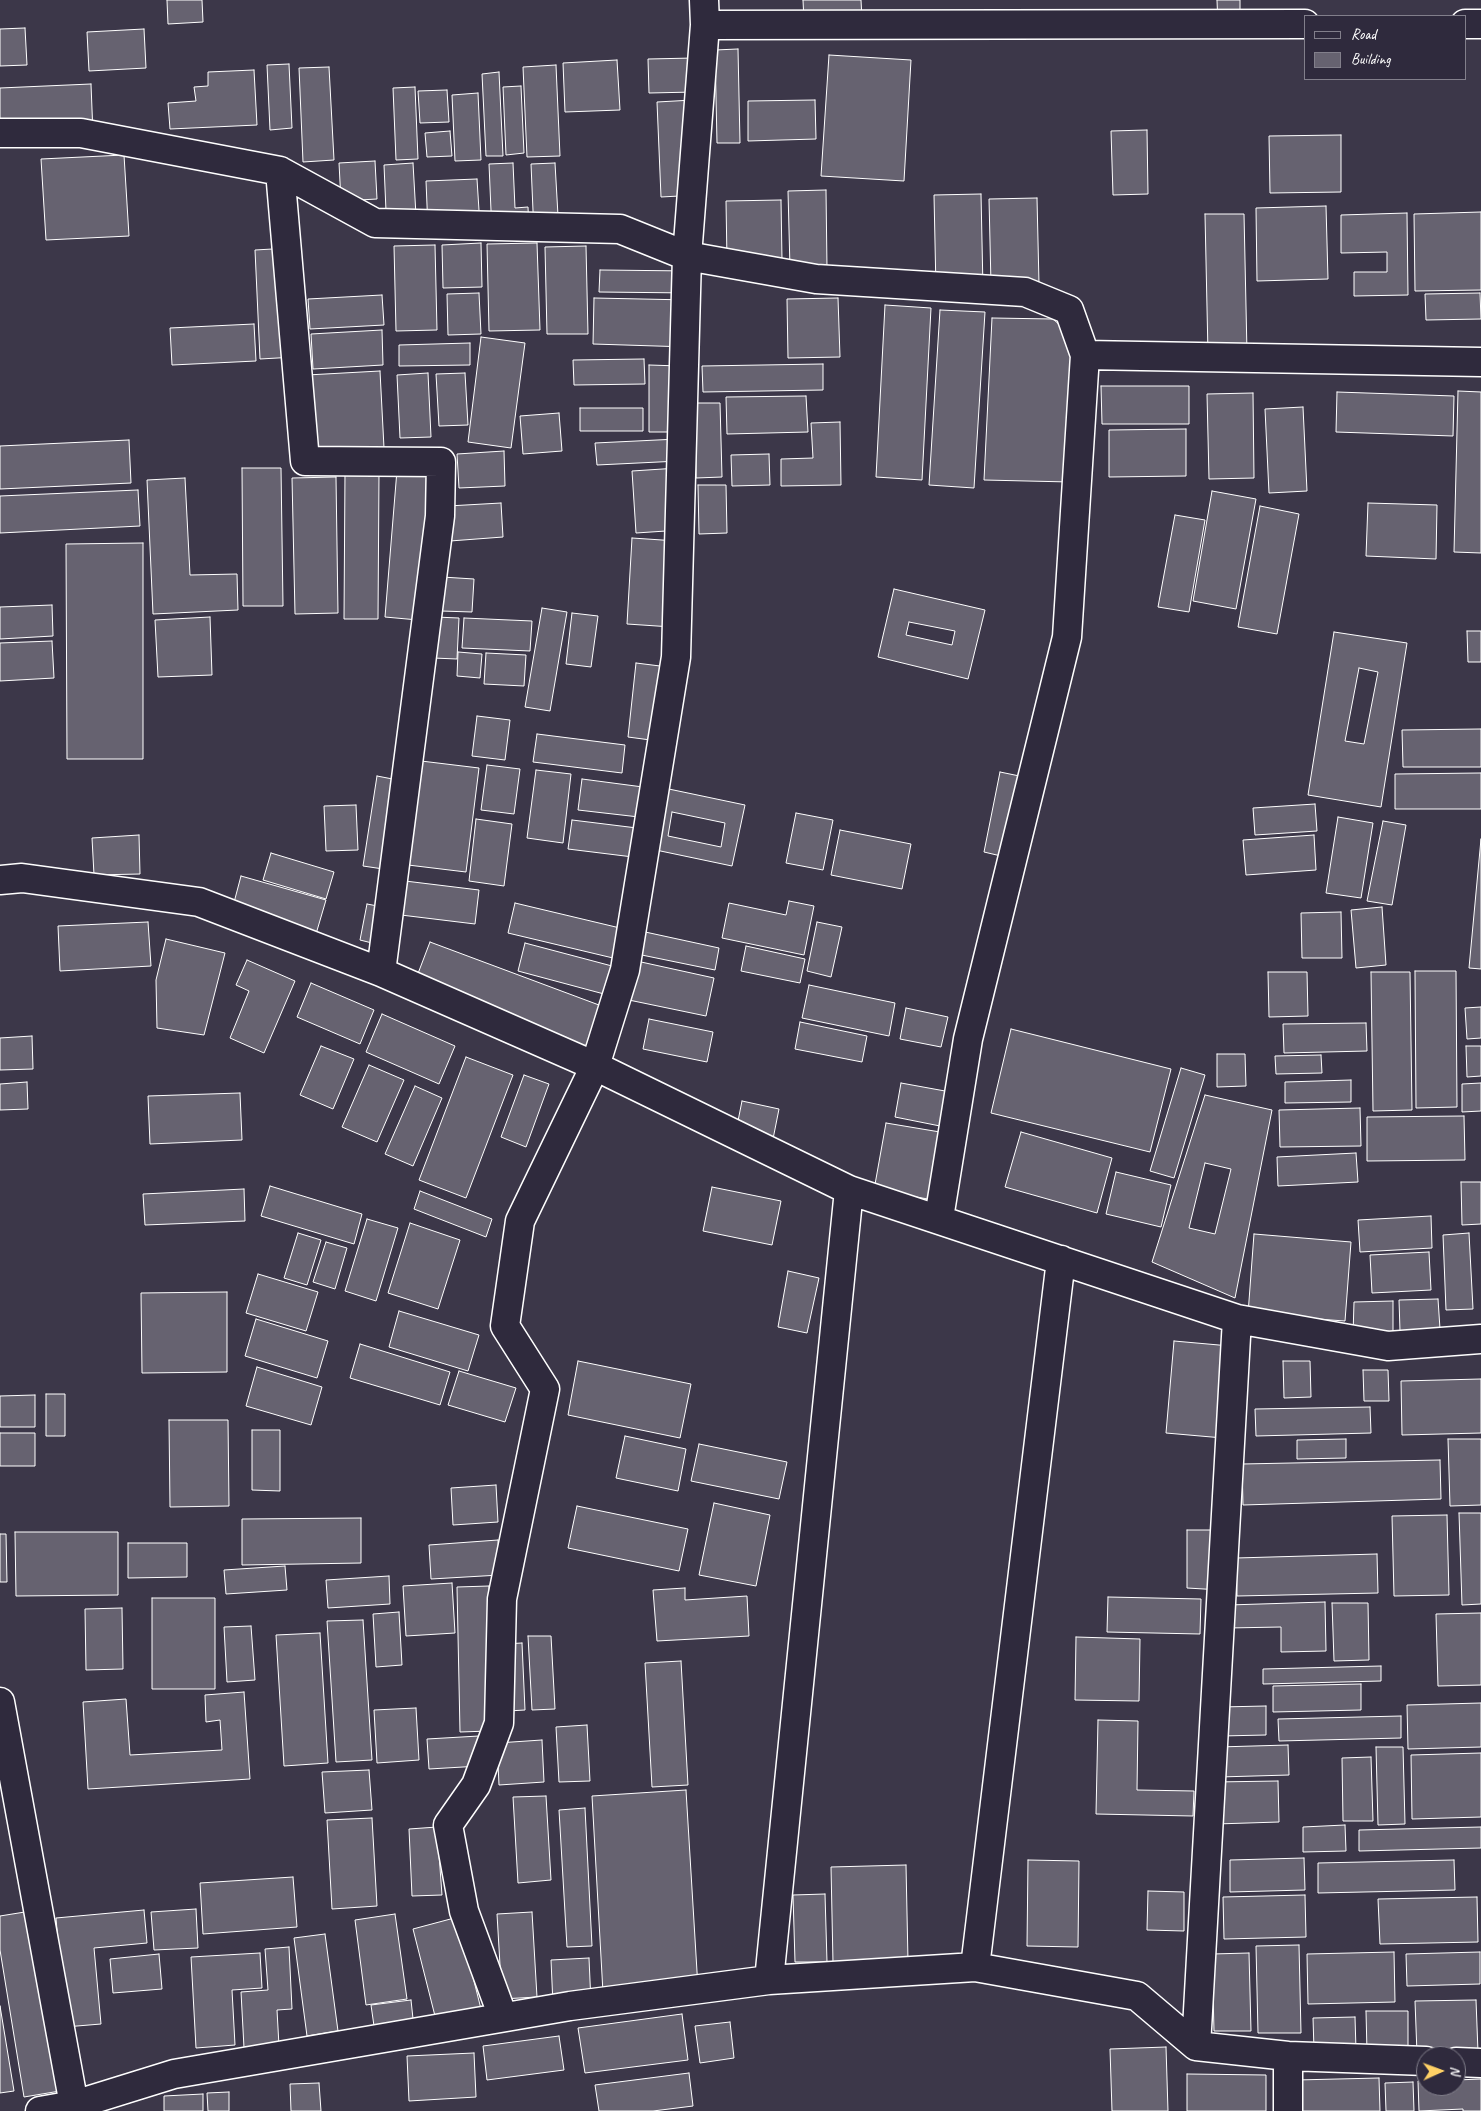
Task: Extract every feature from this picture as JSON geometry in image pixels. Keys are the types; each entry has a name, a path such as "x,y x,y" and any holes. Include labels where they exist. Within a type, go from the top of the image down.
{"street":[{"path":"503,2017 464,1911 448,1825 476,1785 499,1724 502,1600 545,1389 505,1326 520,1222 595,1066 625,970 676,657 687,256 705,12 1304,24"},
{"path":"1466,24 1481,24"},
{"path":"0,133 81,133 280,171 375,223 620,229 687,256 816,279 1025,292 1069,310 1085,355 1067,638 968,1039 939,1218"},
{"path":"280,171 305,461 441,462 440,516 381,972"},
{"path":"1085,355 1481,362"},
{"path":"0,880 22,878 199,902 381,972 595,1066 849,1190 939,1218 1237,1319 1388,1346 1481,1339"},
{"path":"769,1980 849,1190"},
{"path":"975,1967 1061,1260"},
{"path":"1196,2046 1237,1319"},
{"path":"0,1702 74,2105"},
{"path":"40,2111 74,2105 174,2074 570,2006 769,1980 975,1967 1137,1996 1196,2046 1288,2056 1416,2061"},
{"path":"1288,2056 1288,2111"},
{"path":"1466,2062 1481,2063"}],"building":[{"path":"167,0 202,0 203,22 168,24"},
{"path":"803,0 861,0 862,19 804,21"},
{"path":"1217,0 1240,0 1240,24 1218,25"},
{"path":"25,28 27,65 0,66 0,29"},
{"path":"144,29 146,68 89,71 87,32"},
{"path":"738,49 740,143 717,143 715,50"},
{"path":"829,55 911,60 904,181 821,176"},
{"path":"694,58 695,92 649,93 648,59"},
{"path":"617,60 620,110 565,112 563,63"},
{"path":"289,64 292,128 270,130 267,65"},
{"path":"556,65 560,156 527,157 523,67"},
{"path":"329,67 334,160 303,162 299,68"},
{"path":"254,70 257,125 170,129 168,103 196,101 194,87 208,86 208,72"},
{"path":"499,72 503,156 486,156 482,74"},
{"path":"91,84 93,134 0,139 0,88"},
{"path":"521,86 524,153 506,155 503,87"},
{"path":"415,87 418,159 396,160 393,88"},
{"path":"447,90 449,122 420,123 418,91"},
{"path":"478,93 481,160 455,161 452,95"},
{"path":"693,100 698,195 661,197 657,102"},
{"path":"815,100 816,139 748,141 748,101"},
{"path":"1147,130 1148,194 1113,195 1111,131"},
{"path":"450,131 452,156 427,157 425,133"},
{"path":"1341,135 1341,192 1270,193 1269,136"},
{"path":"124,155 129,236 46,240 41,159"},
{"path":"375,161 377,199 341,201 339,163"},
{"path":"413,163 417,233 387,234 384,165"},
{"path":"513,163 515,208 528,207 529,232 492,234 489,164"},
{"path":"555,163 559,233 534,234 531,164"},
{"path":"477,179 480,226 428,229 426,181"},
{"path":"826,190 827,268 790,269 788,191"},
{"path":"981,194 983,289 936,290 934,195"},
{"path":"1037,198 1039,284 991,285 989,199"},
{"path":"781,200 782,260 727,261 726,201"},
{"path":"1326,206 1328,279 1257,281 1256,208"},
{"path":"1481,212 1481,290 1415,291 1414,214"},
{"path":"1407,213 1408,295 1354,296 1354,272 1387,272 1387,252 1341,253 1341,215"},
{"path":"1205,214 1244,214 1247,353 1208,354"},
{"path":"481,243 482,287 443,288 442,245"},
{"path":"537,243 540,330 489,331 487,244"},
{"path":"435,245 437,330 396,331 394,246"},
{"path":"586,246 588,334 547,334 545,247"},
{"path":"290,248 295,357 260,359 255,250"},
{"path":"600,270 690,271 690,293 599,292"},
{"path":"479,293 481,334 448,335 447,294"},
{"path":"1480,293 1481,319 1426,320 1425,294"},
{"path":"382,295 384,325 310,329 308,299"},
{"path":"594,298 689,300 688,347 593,344"},
{"path":"838,298 840,357 788,358 787,299"},
{"path":"885,305 931,308 922,480 876,477"},
{"path":"940,310 985,312 974,488 929,485"},
{"path":"992,318 1053,319 1073,337 1070,482 984,480"},
{"path":"254,324 256,361 172,365 170,328"},
{"path":"382,330 383,365 313,369 311,334"},
{"path":"481,337 525,343 511,448 468,442"},
{"path":"470,343 470,365 399,366 399,345"},
{"path":"644,359 645,384 574,385 573,360"},
{"path":"823,364 823,390 703,392 702,366"},
{"path":"649,365 680,366 680,432 649,432"},
{"path":"380,371 384,448 311,452 307,375"},
{"path":"428,373 431,437 400,438 397,375"},
{"path":"465,373 468,425 439,426 436,374"},
{"path":"1101,386 1189,386 1189,424 1102,424"},
{"path":"1458,391 1481,392 1481,553 1454,552"},
{"path":"1337,392 1454,396 1453,436 1336,432"},
{"path":"1253,393 1254,478 1209,479 1207,394"},
{"path":"806,396 808,432 727,434 726,397"},
{"path":"695,403 720,403 722,477 696,478"},
{"path":"1303,407 1307,491 1269,493 1265,409"},
{"path":"580,408 643,408 643,431 580,431"},
{"path":"559,413 562,451 523,454 520,416"},
{"path":"840,422 841,485 781,486 781,459 813,458 811,423"},
{"path":"1186,429 1186,476 1109,477 1109,430"},
{"path":"678,439 679,461 597,465 595,443"},
{"path":"129,440 131,483 0,489 0,446"},
{"path":"504,451 505,486 459,488 457,454"},
{"path":"769,454 770,485 732,486 731,455"},
{"path":"242,468 281,468 283,606 243,606"},
{"path":"678,468 681,530 636,533 632,471"},
{"path":"397,470 430,473 418,620 385,617"},
{"path":"345,472 379,473 378,619 344,619"},
{"path":"336,477 338,613 295,614 292,478"},
{"path":"185,478 190,575 237,574 238,610 153,614 147,480"},
{"path":"698,485 726,485 727,533 699,534"},
{"path":"138,490 140,526 0,533 0,496"},
{"path":"1212,491 1256,499 1236,609 1193,601"},
{"path":"501,503 503,537 450,541 448,506"},
{"path":"1368,503 1437,505 1436,559 1366,556"},
{"path":"1260,506 1299,514 1277,634 1238,627"},
{"path":"1175,515 1205,520 1189,612 1158,607"},
{"path":"632,538 677,541 672,627 627,624"},
{"path":"143,543 143,759 67,759 66,544"},
{"path":"442,577 474,579 472,612 441,611"},
{"path":"894,589 985,610 968,679 878,657","holes":["909,622 955,631 952,645 906,635"]},
{"path":"52,605 53,636 0,639 0,607"},
{"path":"542,608 567,612 550,711 525,707"},
{"path":"572,613 598,616 591,667 566,664"},
{"path":"210,617 212,675 158,677 155,620"},
{"path":"435,617 459,618 457,659 433,658"},
{"path":"464,618 532,621 530,651 462,648"},
{"path":"1467,631 1481,631 1481,662 1468,662"},
{"path":"1334,632 1407,643 1381,807 1308,795","holes":["1359,668 1378,672 1364,744 1345,741"]},
{"path":"52,641 54,678 0,681 0,643"},
{"path":"458,652 482,654 480,678 457,676"},
{"path":"486,653 526,655 524,686 484,684"},
{"path":"636,663 668,667 658,741 628,737"},
{"path":"477,716 510,720 505,760 472,756"},
{"path":"1481,729 1481,767 1403,767 1402,730"},
{"path":"537,734 625,745 622,773 533,762"},
{"path":"421,761 479,768 466,872 408,865"},
{"path":"487,765 520,769 514,814 481,810"},
{"path":"536,770 571,774 563,843 527,838"},
{"path":"1000,772 1034,779 1018,860 984,852"},
{"path":"1481,773 1481,809 1395,809 1395,774"},
{"path":"377,776 403,781 390,870 363,866"},
{"path":"582,779 643,787 639,817 578,810"},
{"path":"664,788 745,805 732,866 651,849","holes":["672,812 725,823 721,847 668,836"]},
{"path":"1315,804 1317,831 1255,835 1253,808"},
{"path":"356,805 358,850 326,851 324,806"},
{"path":"796,813 833,820 823,870 786,863"},
{"path":"1338,817 1373,823 1361,898 1326,893"},
{"path":"476,819 512,824 504,886 469,881"},
{"path":"572,820 637,828 633,857 568,849"},
{"path":"1383,821 1406,825 1392,905 1367,901"},
{"path":"840,830 911,844 902,889 831,875"},
{"path":"139,835 140,874 94,875 92,838"},
{"path":"1314,835 1316,870 1246,875 1243,840"},
{"path":"1481,839 1481,969 1469,968"},
{"path":"271,853 334,872 326,899 263,880"},
{"path":"241,876 326,900 316,934 232,910"},
{"path":"405,881 479,890 475,924 401,915"},
{"path":"789,901 814,906 804,955 722,938 729,903 786,915"},
{"path":"515,903 620,928 613,958 508,933"},
{"path":"367,904 388,908 380,945 360,940"},
{"path":"1382,907 1386,965 1356,968 1351,910"},
{"path":"1341,912 1342,958 1302,958 1301,913"},
{"path":"148,922 151,966 60,971 58,926"},
{"path":"817,922 842,927 831,977 807,971"},
{"path":"636,930 719,948 715,970 632,953"},
{"path":"166,939 225,953 204,1035 157,1028 156,980"},
{"path":"430,942 607,1008 591,1050 414,984"},
{"path":"525,943 612,966 604,994 518,971"},
{"path":"746,946 805,959 800,983 741,971"},
{"path":"247,960 295,981 264,1053 230,1038 249,991 236,985"},
{"path":"632,960 714,978 706,1016 624,999"},
{"path":"1415,971 1456,971 1457,1107 1416,1108"},
{"path":"1268,972 1307,972 1308,1016 1269,1017"},
{"path":"1371,972 1410,972 1412,1110 1373,1111"},
{"path":"311,983 374,1010 360,1044 297,1017"},
{"path":"809,985 895,1003 889,1036 802,1018"},
{"path":"1481,1007 1481,1038 1467,1039 1465,1008"},
{"path":"906,1008 948,1017 941,1047 900,1039"},
{"path":"382,1014 455,1046 439,1084 366,1052"},
{"path":"649,1019 713,1032 707,1062 643,1049"},
{"path":"800,1022 867,1036 862,1062 795,1049"},
{"path":"1366,1023 1367,1051 1284,1053 1283,1024"},
{"path":"1011,1029 1171,1069 1150,1152 991,1113"},
{"path":"32,1036 33,1069 0,1070 0,1038"},
{"path":"321,1046 354,1059 333,1109 300,1095"},
{"path":"1466,1046 1481,1046 1481,1076 1467,1077"},
{"path":"1217,1054 1245,1054 1246,1086 1217,1087"},
{"path":"1321,1055 1322,1073 1276,1074 1275,1056"},
{"path":"466,1057 513,1075 466,1198 419,1180"},
{"path":"369,1065 404,1080 377,1142 342,1127"},
{"path":"1181,1068 1205,1075 1174,1178 1150,1171"},
{"path":"524,1075 549,1084 526,1147 501,1137"},
{"path":"1351,1080 1351,1102 1285,1103 1285,1082"},
{"path":"27,1082 28,1109 0,1110 0,1084"},
{"path":"901,1083 956,1093 950,1128 895,1117"},
{"path":"1481,1083 1481,1111 1462,1112 1462,1084"},
{"path":"415,1086 442,1098 413,1166 385,1154"},
{"path":"240,1093 242,1140 150,1144 148,1096"},
{"path":"1205,1095 1272,1110 1235,1298 1152,1262","holes":["1205,1163 1231,1169 1215,1234 1189,1228"]},
{"path":"742,1101 779,1109 773,1139 736,1131"},
{"path":"1360,1108 1361,1146 1280,1147 1279,1110"},
{"path":"1464,1116 1465,1160 1367,1161 1367,1117"},
{"path":"886,1123 940,1132 928,1199 874,1190"},
{"path":"1021,1132 1112,1158 1097,1213 1005,1187"},
{"path":"1356,1153 1358,1182 1278,1186 1277,1157"},
{"path":"1116,1172 1171,1185 1161,1227 1106,1214"},
{"path":"1461,1182 1481,1182 1481,1224 1462,1225"},
{"path":"270,1186 362,1214 354,1244 261,1216"},
{"path":"712,1187 781,1201 772,1245 703,1231"},
{"path":"244,1189 245,1221 145,1225 143,1194"},
{"path":"420,1191 492,1219 486,1237 414,1209"},
{"path":"1431,1216 1432,1248 1360,1252 1358,1220"},
{"path":"367,1219 398,1228 376,1301 345,1291"},
{"path":"410,1223 460,1240 438,1309 388,1293"},
{"path":"298,1233 321,1240 307,1285 284,1278"},
{"path":"1469,1233 1473,1309 1446,1310 1443,1235"},
{"path":"1254,1234 1351,1242 1345,1321 1248,1314"},
{"path":"326,1242 347,1248 335,1289 313,1282"},
{"path":"1429,1252 1431,1290 1372,1293 1370,1255"},
{"path":"788,1271 819,1278 807,1333 778,1327"},
{"path":"258,1274 318,1292 306,1331 246,1313"},
{"path":"227,1292 227,1372 142,1373 141,1293"},
{"path":"1438,1299 1440,1329 1400,1331 1399,1300"},
{"path":"1393,1301 1393,1334 1353,1335 1354,1302"},
{"path":"399,1311 479,1335 468,1371 389,1347"},
{"path":"256,1319 328,1341 317,1378 245,1356"},
{"path":"1174,1341 1230,1346 1223,1438 1166,1433"},
{"path":"360,1344 450,1372 440,1405 350,1378"},
{"path":"578,1361 691,1384 680,1438 568,1415"},
{"path":"1283,1361 1310,1361 1311,1397 1284,1398"},
{"path":"257,1367 322,1387 311,1425 246,1406"},
{"path":"1363,1370 1388,1370 1389,1401 1364,1401"},
{"path":"459,1371 516,1388 505,1422 448,1405"},
{"path":"1481,1379 1481,1433 1402,1435 1401,1381"},
{"path":"46,1394 65,1394 65,1436 46,1436"},
{"path":"35,1395 35,1427 0,1427 0,1396"},
{"path":"1370,1407 1371,1433 1256,1436 1255,1409"},
{"path":"169,1420 228,1420 229,1506 170,1507"},
{"path":"252,1430 280,1430 280,1491 252,1490"},
{"path":"0,1433 35,1433 35,1466 0,1466"},
{"path":"625,1436 686,1449 678,1491 616,1478"},
{"path":"1346,1439 1346,1458 1297,1459 1297,1440"},
{"path":"1448,1439 1481,1439 1481,1505 1450,1506"},
{"path":"699,1444 787,1462 779,1499 691,1481"},
{"path":"1440,1460 1441,1499 1243,1505 1242,1464"},
{"path":"496,1485 498,1522 453,1525 451,1488"},
{"path":"714,1503 770,1515 756,1586 699,1575"},
{"path":"577,1506 688,1529 679,1571 568,1548"},
{"path":"1459,1513 1481,1513 1481,1604 1462,1605"},
{"path":"1447,1515 1449,1595 1394,1596 1392,1516"},
{"path":"361,1518 361,1563 242,1565 242,1519"},
{"path":"1187,1530 1223,1530 1221,1590 1187,1588"},
{"path":"15,1532 118,1532 118,1595 16,1596"},
{"path":"0,1534 6,1534 7,1582 0,1582"},
{"path":"498,1540 500,1575 431,1579 429,1545"},
{"path":"128,1543 187,1543 187,1577 128,1578"},
{"path":"1377,1554 1378,1593 1237,1596 1236,1558"},
{"path":"285,1566 287,1590 226,1594 224,1570"},
{"path":"389,1576 390,1604 328,1608 326,1580"},
{"path":"452,1583 455,1633 406,1636 403,1586"},
{"path":"489,1586 490,1731 460,1732 457,1587"},
{"path":"685,1588 685,1600 747,1596 749,1636 657,1641 653,1590"},
{"path":"1108,1597 1201,1599 1200,1634 1107,1632"},
{"path":"152,1598 215,1598 215,1689 152,1689"},
{"path":"1325,1602 1326,1651 1281,1652 1281,1627 1228,1628 1228,1605"},
{"path":"1332,1603 1368,1603 1369,1660 1334,1661"},
{"path":"122,1608 123,1669 86,1670 85,1609"},
{"path":"399,1612 402,1665 376,1667 373,1614"},
{"path":"1481,1613 1481,1685 1438,1686 1436,1614"},
{"path":"363,1620 372,1760 336,1762 327,1621"},
{"path":"251,1626 255,1680 227,1682 224,1627"},
{"path":"320,1633 328,1763 284,1766 276,1635"},
{"path":"528,1636 551,1636 555,1709 532,1710"},
{"path":"1076,1637 1140,1639 1139,1701 1075,1700"},
{"path":"522,1643 525,1710 508,1711 504,1644"},
{"path":"681,1661 688,1785 652,1787 645,1663"},
{"path":"1381,1666 1381,1681 1263,1684 1263,1669"},
{"path":"1361,1684 1361,1710 1273,1712 1273,1686"},
{"path":"244,1692 250,1779 88,1789 83,1702 126,1699 130,1755 222,1750 220,1720 206,1722 205,1695"},
{"path":"1481,1703 1481,1747 1408,1749 1407,1705"},
{"path":"1266,1706 1266,1735 1221,1736 1220,1707"},
{"path":"416,1708 419,1760 377,1763 374,1710"},
{"path":"1401,1716 1401,1738 1279,1741 1278,1719"},
{"path":"1098,1720 1138,1721 1137,1790 1194,1791 1193,1816 1096,1814"},
{"path":"587,1725 590,1781 559,1782 556,1727"},
{"path":"479,1736 480,1766 429,1769 427,1739"},
{"path":"542,1740 544,1782 499,1785 497,1743"},
{"path":"1288,1745 1289,1775 1219,1777 1218,1747"},
{"path":"1376,1747 1403,1747 1405,1824 1378,1825"},
{"path":"1481,1753 1481,1817 1412,1819 1411,1755"},
{"path":"1371,1757 1373,1821 1343,1821 1342,1758"},
{"path":"369,1770 372,1810 325,1813 322,1772"},
{"path":"1278,1781 1279,1822 1216,1824 1215,1782"},
{"path":"686,1790 698,1988 603,1993 592,1796"},
{"path":"546,1796 551,1880 518,1883 513,1797"},
{"path":"585,1808 592,1946 567,1947 559,1810"},
{"path":"372,1818 377,1906 332,1909 327,1820"},
{"path":"1345,1825 1346,1851 1303,1852 1303,1827"},
{"path":"437,1827 442,1895 412,1896 409,1829"},
{"path":"1481,1827 1481,1848 1359,1851 1359,1830"},
{"path":"1304,1858 1305,1890 1230,1892 1230,1860"},
{"path":"1028,1860 1079,1861 1078,1947 1027,1946"},
{"path":"1454,1860 1455,1890 1318,1893 1318,1863"},
{"path":"906,1865 908,1961 833,1963 831,1867"},
{"path":"293,1877 297,1927 203,1934 200,1883"},
{"path":"1148,1891 1184,1892 1184,1931 1147,1930"},
{"path":"825,1894 827,1962 795,1962 793,1895"},
{"path":"1305,1895 1306,1937 1224,1939 1223,1897"},
{"path":"1477,1897 1478,1942 1380,1944 1378,1899"},
{"path":"196,1909 198,1948 154,1950 151,1912"},
{"path":"144,1910 147,1943 94,1948 101,2024 65,2027 56,1918"},
{"path":"31,1911 60,2091 24,2097 0,1950 0,1916"},
{"path":"532,1912 537,1997 502,1999 497,1914"},
{"path":"395,1914 407,1999 366,2005 355,1920"},
{"path":"458,1917 481,2009 436,2020 413,1929"},
{"path":"325,1934 338,2031 307,2036 294,1938"},
{"path":"1299,1945 1301,2033 1258,2033 1256,1946"},
{"path":"289,1947 292,2009 277,2010 279,2046 244,2048 241,1992 268,1990 265,1949"},
{"path":"1394,1952 1395,2002 1308,2004 1307,1954"},
{"path":"1480,1952 1480,1984 1407,1986 1406,1954"},
{"path":"260,1953 262,1988 232,1990 235,2045 196,2048 191,1957"},
{"path":"1249,1953 1251,2031 1214,2031 1212,1954"},
{"path":"159,1954 162,1989 113,1993 110,1959"},
{"path":"589,1958 591,2003 553,2005 551,1960"},
{"path":"411,2000 414,2028 375,2033 371,2005"},
{"path":"1476,2000 1478,2052 1466,2052 1466,2046 1417,2046 1415,2001"},
{"path":"0,2006 14,2091 0,2093"},
{"path":"1366,2011 1408,2011 1408,2051 1367,2052"},
{"path":"682,2014 688,2060 585,2073 578,2028"},
{"path":"1355,2017 1356,2050 1314,2050 1313,2018"},
{"path":"730,2022 734,2058 700,2063 695,2026"},
{"path":"559,2036 564,2070 487,2080 483,2046"},
{"path":"1166,2047 1168,2111 1112,2111 1110,2049"},
{"path":"474,2053 476,2097 409,2101 407,2056"},
{"path":"689,2073 693,2106 653,2111 599,2111 595,2085"},
{"path":"1187,2074 1266,2075 1266,2111 1187,2111"},
{"path":"1379,2078 1380,2111 1297,2111 1296,2080"},
{"path":"1481,2079 1481,2111 1463,2111 1463,2109 1419,2111 1418,2096 1466,2096 1466,2080"},
{"path":"1413,2082 1414,2111 1386,2111 1385,2083"},
{"path":"319,2083 321,2111 291,2111 290,2084"},
{"path":"229,2092 229,2111 208,2111 207,2093"},
{"path":"203,2094 203,2111 164,2111 164,2096"}]}
